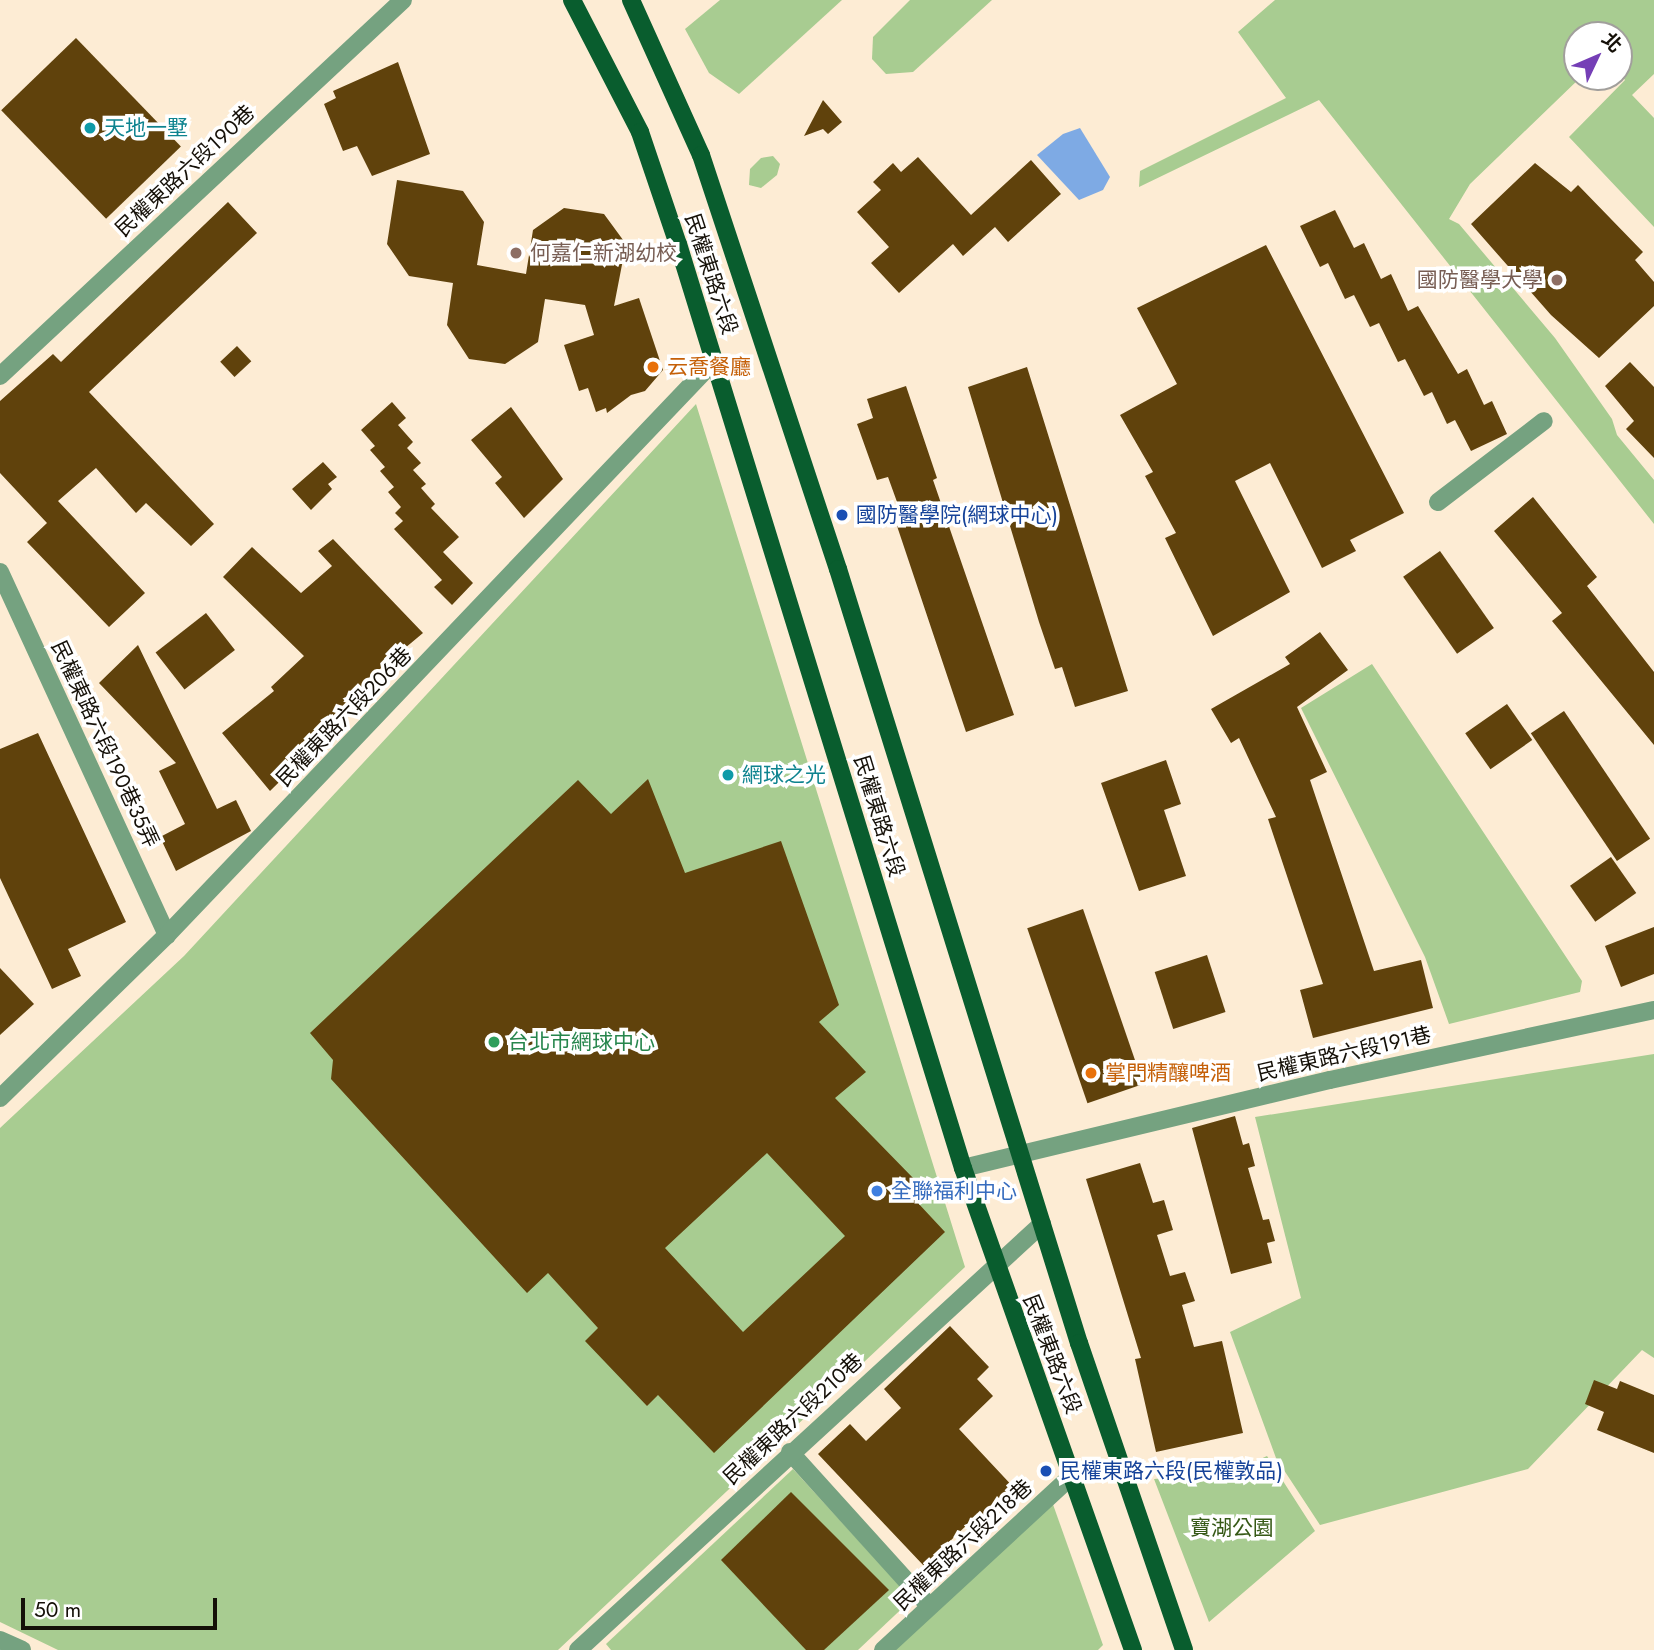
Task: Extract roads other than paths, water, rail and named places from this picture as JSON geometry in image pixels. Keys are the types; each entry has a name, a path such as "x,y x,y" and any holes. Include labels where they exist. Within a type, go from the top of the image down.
{"main road":[{"name":"民權東路六段","path":"572,0 640,132 715,360 963,1168 995,1263 1074,1474 1128,1647"},
{"name":"民權東路六段","path":"631,0 701,155 838,569 1019,1153 1184,1650"}],"street":[{"name":"民權東路六段190巷","path":"0,376 403,0"},
{"name":"民權東路六段206巷","path":"0,1098 167,935 715,360"},
{"path":"1438,502 1544,421"},
{"name":"民權東路六段190巷35弄","path":"0,572 167,935"},
{"name":"民權東路六段191巷","path":"963,1168 1019,1153 1654,1010"},
{"name":"民權東路六段210巷","path":"578,1650 790,1451 995,1263 1042,1224"},
{"path":"790,1451 929,1606"},
{"name":"民權東路六段218巷","path":"883,1650 1074,1474"},
{"path":"0,1640 22,1650"}],"water":[{"path":"1080,128 1110,177 1103,190 1079,200 1037,155 1063,134"}],"place":[{"name":"天地一墅","path":"90,128"},
{"name":"何嘉仁新湖幼校","path":"516,253"},
{"name":"國防醫學大學","path":"1557,280"},
{"name":"云喬餐廳","path":"653,367"},
{"name":"國防醫學院(網球中心)","path":"842,515"},
{"name":"網球之光","path":"728,775"},
{"name":"台北市網球中心","path":"494,1042"},
{"name":"掌門精釀啤酒","path":"1091,1073"},
{"name":"全聯福利中心","path":"877,1191"},
{"name":"民權東路六段(民權敦品)","path":"1046,1471"}],"park label":[{"name":"寶湖公園","path":"1232,1528"}]}
